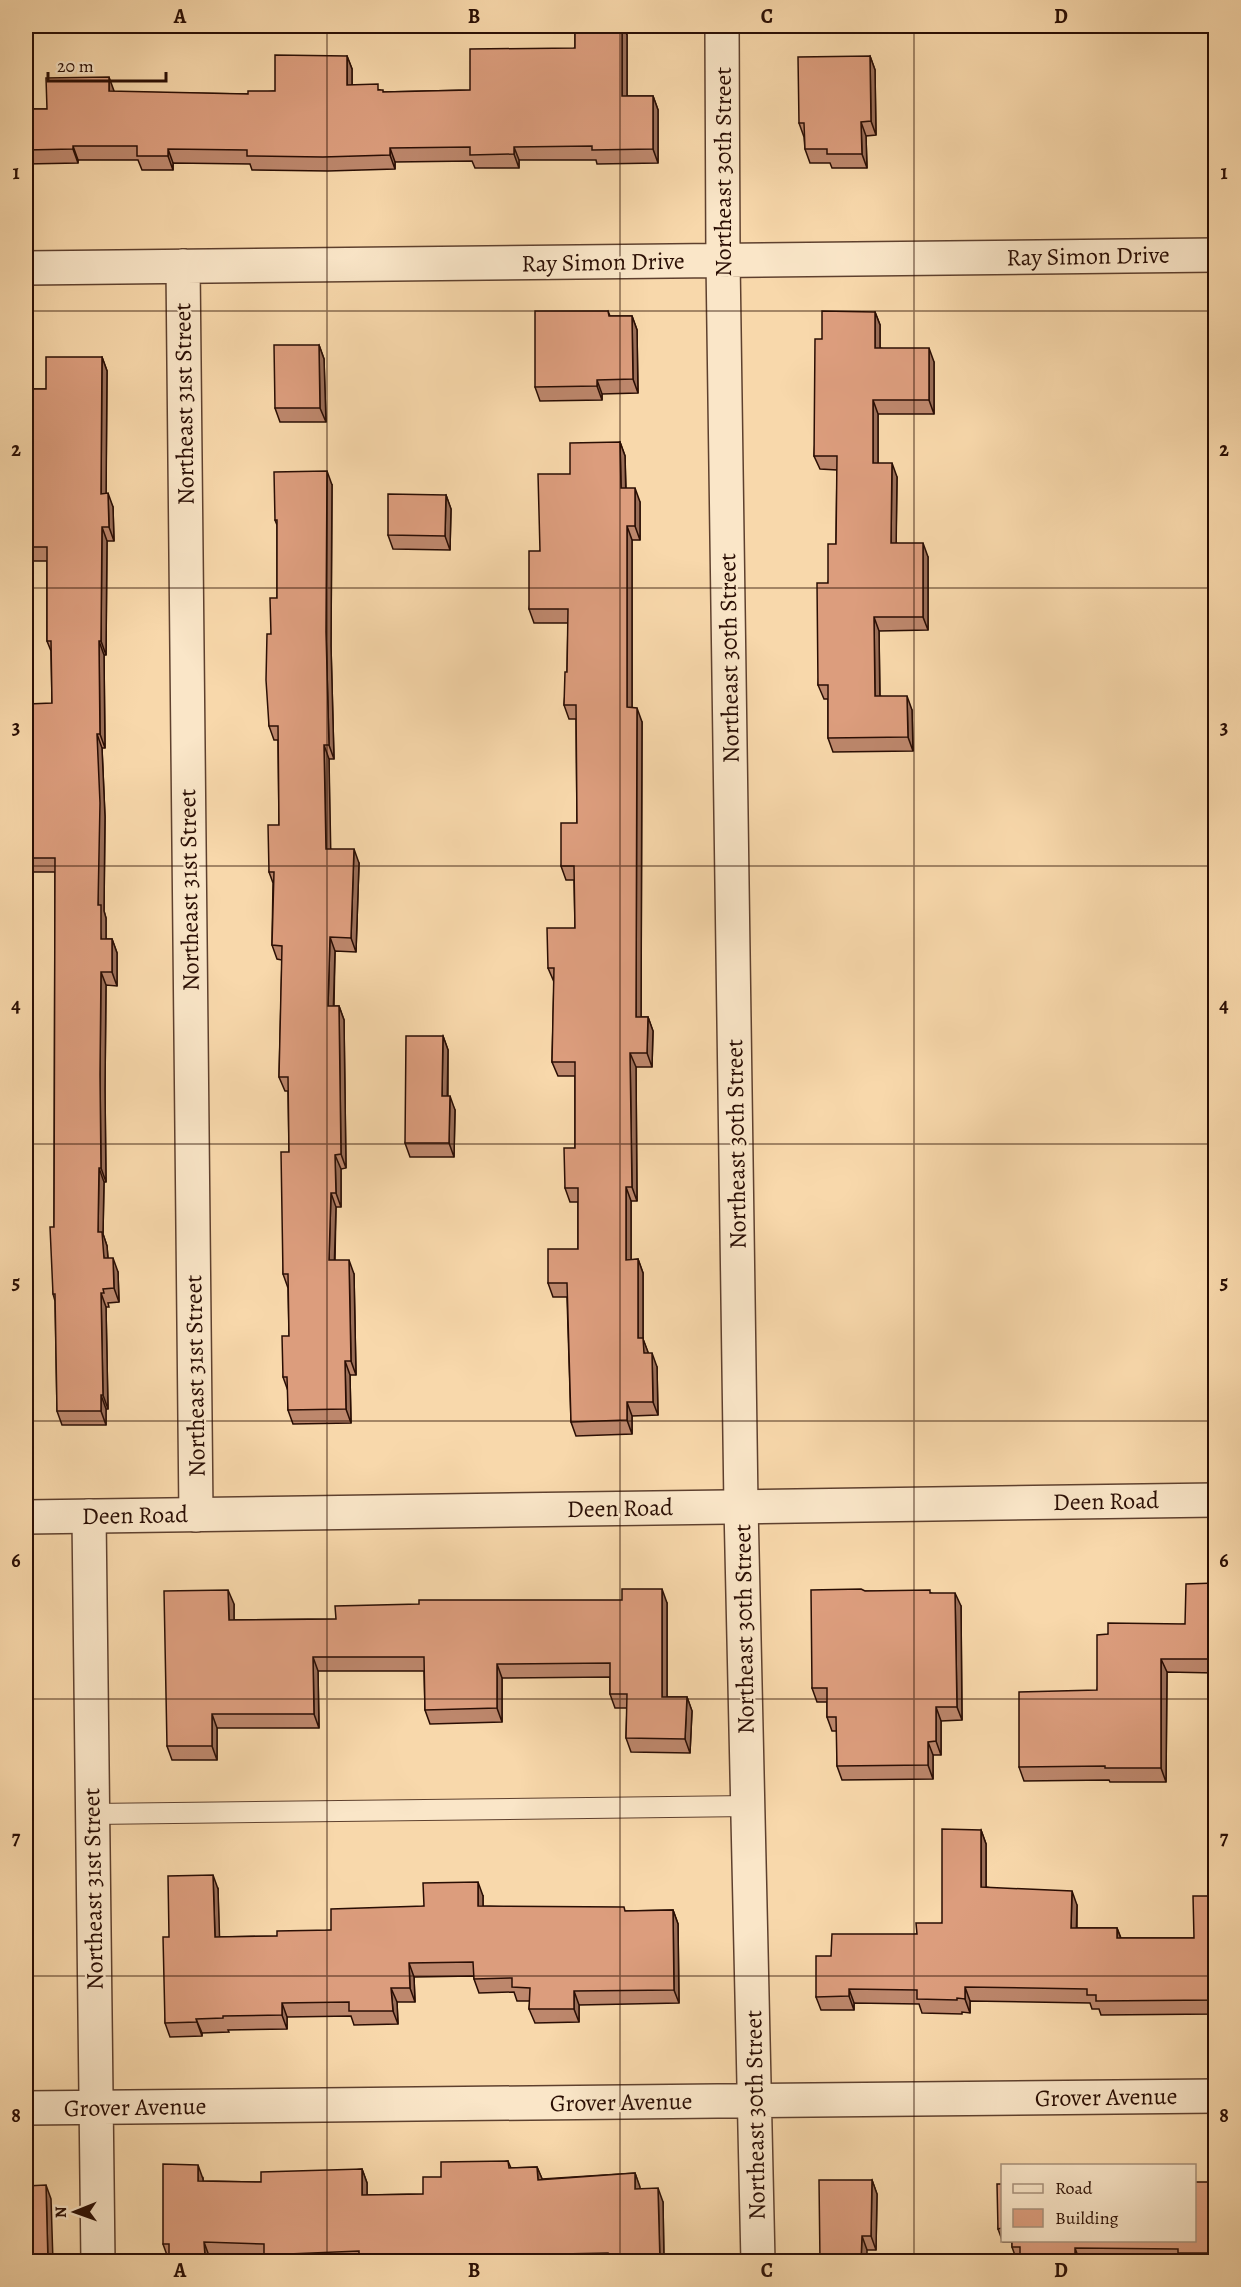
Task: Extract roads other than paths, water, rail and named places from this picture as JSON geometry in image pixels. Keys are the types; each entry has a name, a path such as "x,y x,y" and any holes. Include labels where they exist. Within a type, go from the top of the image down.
{"street":[{"name":"Northeast 30th Street","path":"722,26 723,260 741,1506 758,2262"},
{"name":"Ray Simon Drive","path":"26,268 1215,255"},
{"name":"Northeast 31st Street","path":"183,266 196,1515"},
{"name":"Deen Road","path":"26,1517 1215,1500"},
{"name":"Northeast 31st Street","path":"89,1516 98,2262"},
{"name":"Grover Avenue","path":"26,2108 1215,2096"}],"lane":[{"path":"92,1814 749,1806"}]}
